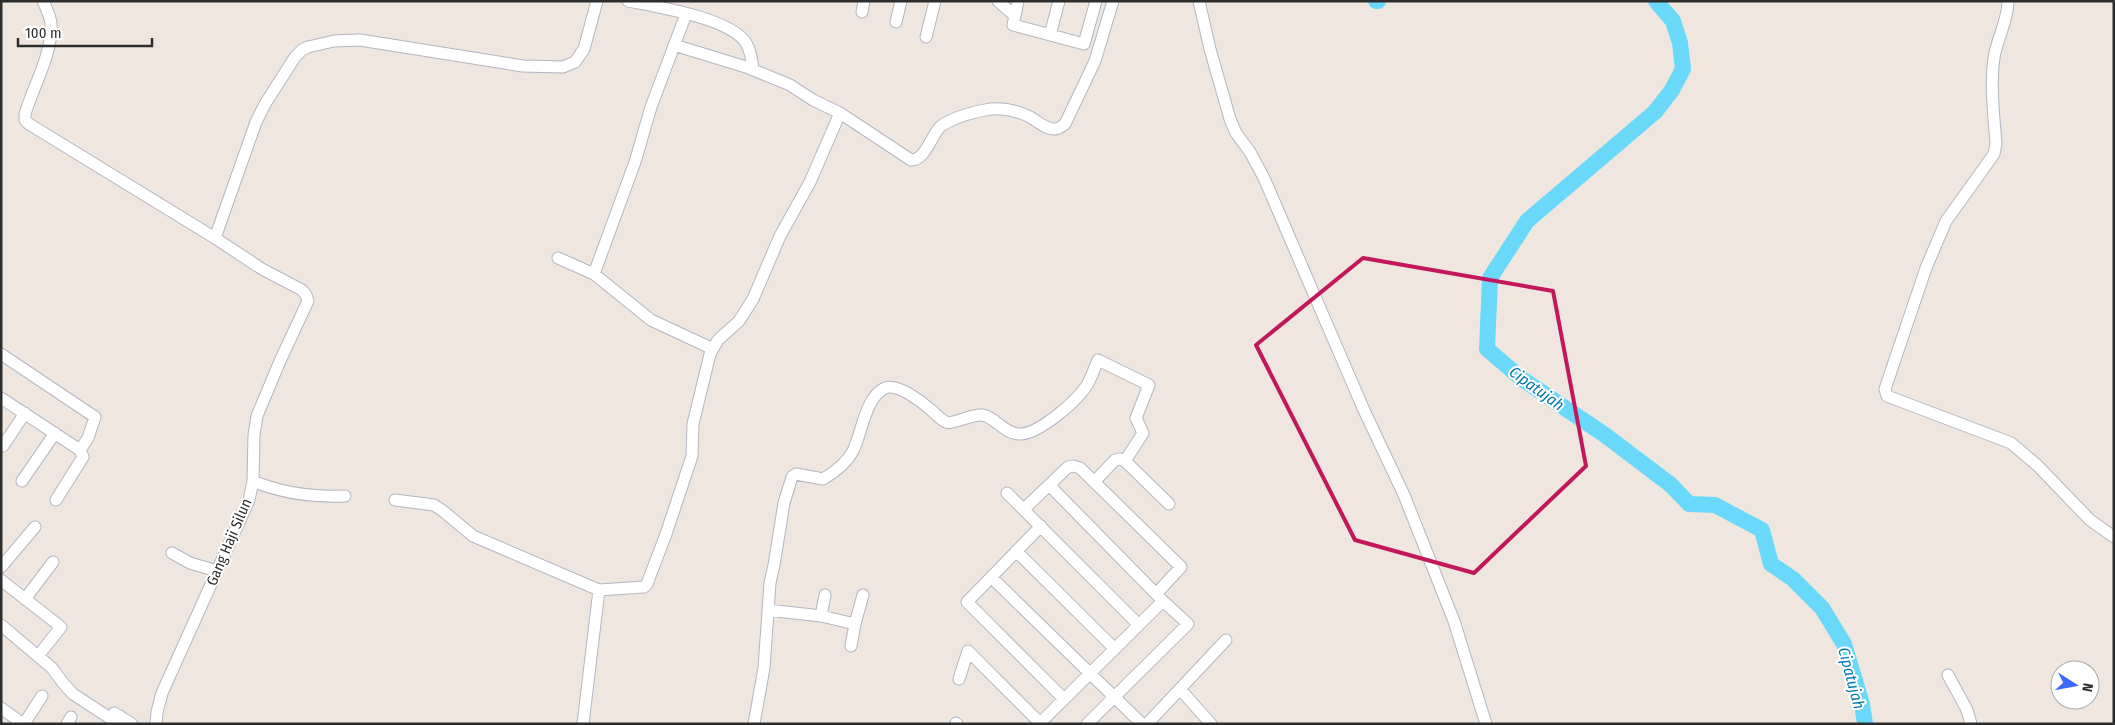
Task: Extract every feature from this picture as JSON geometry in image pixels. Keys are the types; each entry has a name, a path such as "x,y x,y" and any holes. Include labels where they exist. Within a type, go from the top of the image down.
{"street":[{"path":"43,1 51,22 50,33 45,59 25,114 27,122 52,140 215,238 256,122 284,74 302,50 334,42 360,40 523,66 563,67 575,62 584,49 597,1"},
{"path":"628,1 686,14 722,25 739,35 747,44 753,70"},
{"path":"896,22 901,1"},
{"path":"926,37 935,1"},
{"path":"998,1 1014,15"},
{"path":"1018,1 1013,25 1084,44 1096,1"},
{"path":"1050,35 1059,1"},
{"path":"674,45 753,70 790,85 812,100 840,113 912,160 920,157 933,136 942,126 966,114 998,108 1005,109 1029,116 1050,129 1055,129 1068,119 1091,70 1113,1"},
{"path":"1200,1 1210,49 1230,119 1236,133 1250,152 1264,178 1404,495 1454,621 1486,724"},
{"path":"2008,1 2008,15 1998,38 1994,60 1996,144 1994,154 1953,208 1939,235 1926,268 1885,393 1887,396 2012,443 2037,465 2090,520 2114,537"},
{"path":"594,274 635,162 651,106 686,14"},
{"path":"395,500 434,505 473,536 599,590 639,588 647,584 692,456 693,424 713,349 718,340 739,321 753,299 780,236 810,182 840,113"},
{"name":"Gang Haji Silun","path":"156,724 162,693 249,500 253,481 254,435 257,416 308,301 306,294 302,290 262,269 215,238"},
{"path":"558,258 594,274 651,320 713,349"},
{"path":"2,358 95,416 90,432 80,450"},
{"path":"754,724 764,668 770,583 784,503 792,477 796,474 823,479 838,470 853,450 867,409 880,391 887,387 898,388 928,407 946,422 950,423 971,415 984,415 1009,432 1020,435 1030,432 1057,416 1075,400 1086,387 1098,360 1149,385 1136,418 1143,433 1125,461"},
{"path":"1,398 80,450 83,457 56,500"},
{"path":"3,446 25,413"},
{"path":"22,481 55,433"},
{"path":"1094,482 1115,460 1120,459 1125,461 1169,504"},
{"path":"959,679 968,651 1040,723 1139,625 1181,567 1080,468 1068,467 1024,509"},
{"path":"253,481 283,491 325,497 345,496"},
{"path":"1049,485 1188,624 1087,724"},
{"path":"1007,493 1139,625"},
{"path":"1041,526 967,602 1064,700"},
{"path":"1,567 35,527"},
{"path":"1016,551 1115,650"},
{"path":"172,553 190,563 217,571"},
{"path":"26,599 53,562"},
{"path":"991,576 1142,724"},
{"path":"1,580 61,627 38,656"},
{"path":"583,724 599,590"},
{"path":"850,646 863,595"},
{"path":"821,616 825,596"},
{"path":"768,610 821,616 855,624"},
{"path":"1,625 52,668 73,694 120,716 132,724"},
{"path":"1155,721 1180,689 1226,640"},
{"path":"1948,675 1965,706 1971,724"},
{"path":"1180,689 1211,724"},
{"path":"1,708 24,724 42,696"}],"highlighted area":[{"path":"1363,258 1553,291 1586,466 1474,573 1355,540 1256,345"}],"waterway":[{"name":"Cipatujah","path":"1656,1 1673,21 1680,43 1683,69 1672,90 1655,112 1527,221 1490,278 1487,349 1522,379 1605,435 1671,485 1689,504 1715,505 1762,530 1771,564 1793,579 1822,608 1844,644 1862,704 1865,724"}]}
